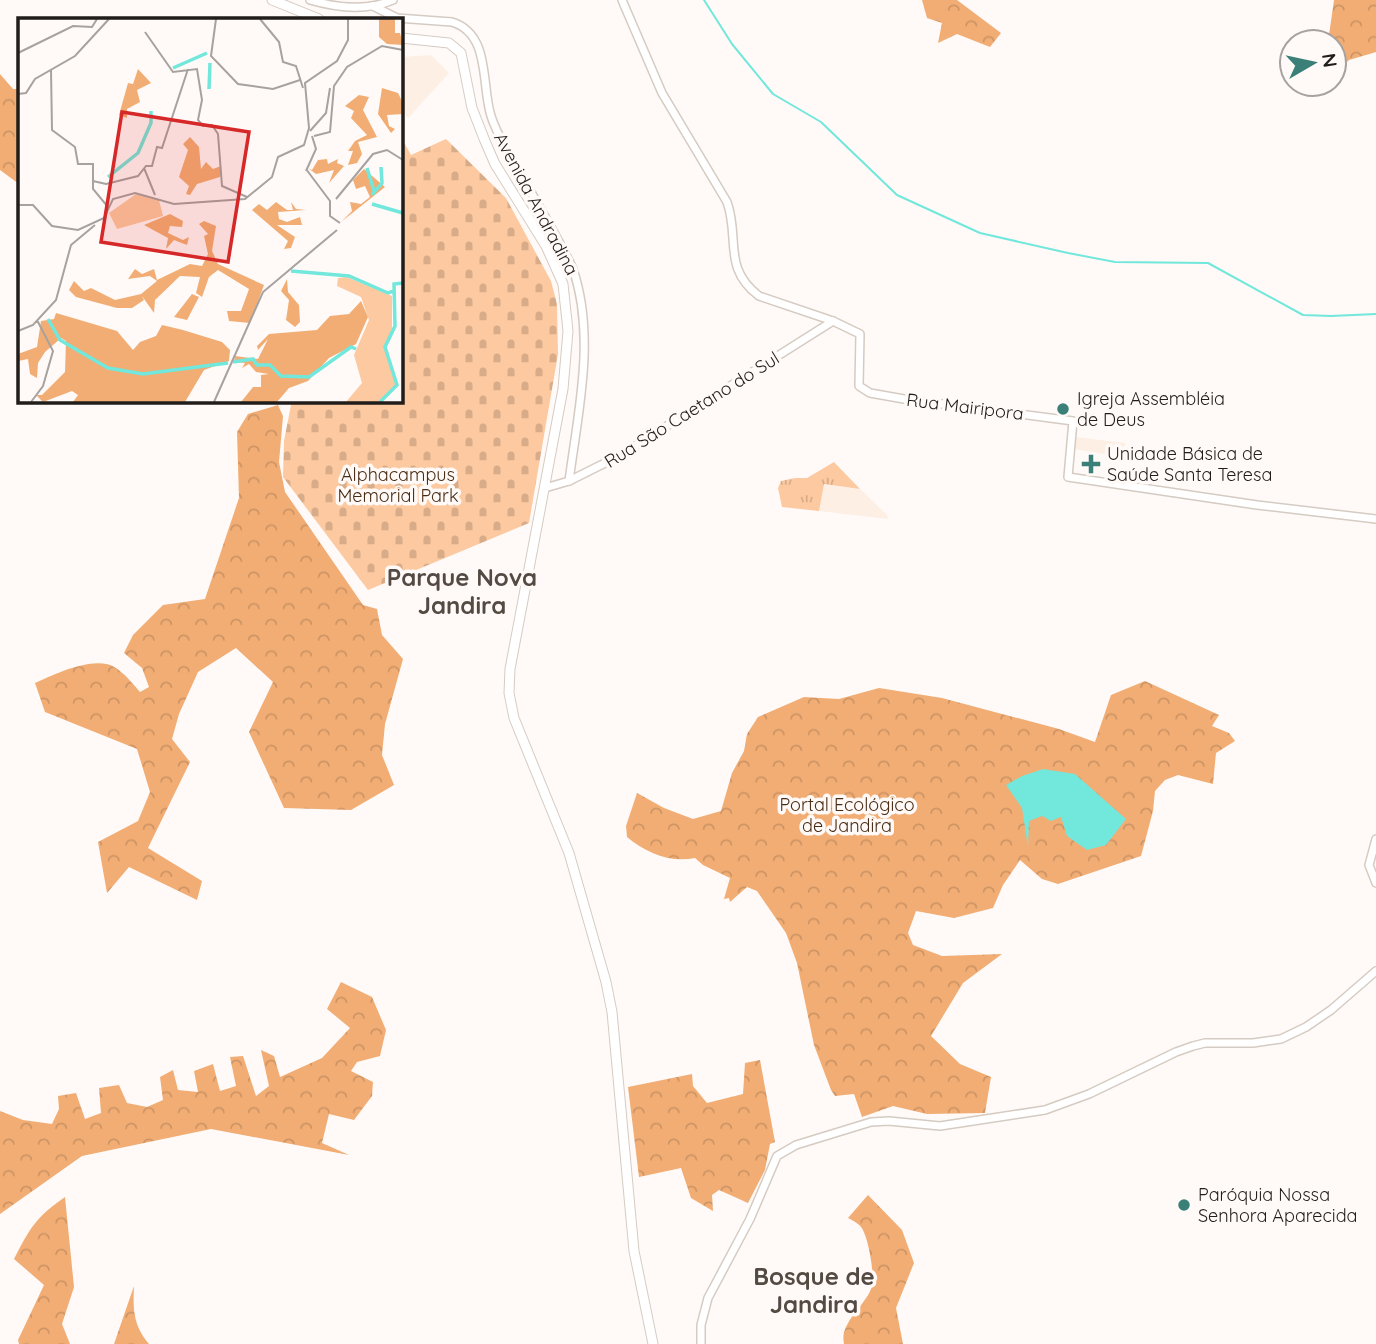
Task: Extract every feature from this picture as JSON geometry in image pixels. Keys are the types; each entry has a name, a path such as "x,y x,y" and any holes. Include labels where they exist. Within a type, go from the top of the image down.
{"main road":[{"path":"272,0 317,18"},
{"path":"402,38 449,43 461,53 478,125 495,164 551,255 563,284 568,331 563,389 510,669 509,693 520,735 569,853 606,982 612,1012 634,1251 653,1344"}],"street":[{"path":"310,0 337,6 373,6 393,0"},
{"path":"622,0 662,93 727,202 731,212 733,256 737,270 759,296 833,321"},
{"name":"Avenida Andradina","path":"373,6 397,18"},
{"name":"Avenida Andradina","path":"402,18 452,22 461,25 474,36 482,64 487,101 499,134 573,269 579,285 585,339 569,481"},
{"name":"Rua São Caetano do Sul","path":"545,488 569,481 621,454 833,321"},
{"name":"Rua Mairipora","path":"833,321 860,334 859,386 870,393 1073,421 1068,478 1376,519"},
{"path":"1376,839 1369,865 1376,883"},
{"path":"701,1344 701,1325 708,1298 750,1219 777,1156 796,1146 871,1122 940,1126 1045,1110 1111,1084 1177,1052 1205,1043 1270,1042 1306,1027 1331,1010 1376,971"}],"shaded area":[{"path":"431,55 449,73 408,118 402,111 402,57"},
{"path":"1075,437 1125,443 1124,457 1074,449"},
{"path":"823,484 860,489 888,519 819,511"}],"green space":[{"path":"922,0 957,0 1001,33 990,47 957,34 938,43 942,23 927,18"},
{"path":"1334,0 1376,0 1376,52 1348,61 1348,28 1330,28"},
{"path":"0,74 13,89 18,89 18,183 0,170"},
{"name":"Alphacampus Memorial Park","path":"402,139 411,155 446,139 506,198 551,281 557,304 558,354 529,523 368,590 283,477 284,441 290,402 402,402"},
{"path":"278,405 283,416 279,462 285,492 363,605 377,609 382,635 403,659 385,724 382,755 394,785 351,810 284,808 249,732 273,682 236,648 198,672 179,714 172,739 190,762 148,848 202,881 197,900 129,867 107,893 98,842 138,821 150,792 137,749 45,712 35,683 76,667 98,663 116,668 140,692 149,687 142,668 124,653 133,635 163,605 205,599 239,498 237,432 248,414"},
{"path":"834,462 860,489 824,484 819,511 782,507 778,488 781,481 807,478"},
{"name":"Portal Ecológico de Jandira","path":"1145,681 1219,715 1212,726 1229,733 1235,741 1216,753 1213,784 1178,775 1165,780 1155,791 1153,811 1141,856 1058,884 1042,879 1020,860 1003,885 993,908 954,918 916,911 908,933 913,945 942,956 1002,954 963,983 931,1036 960,1064 991,1077 985,1113 927,1114 893,1106 862,1117 854,1094 835,1096 831,1090 814,1045 797,963 786,933 757,891 747,887 730,902 729,898 724,899 730,878 703,865 695,858 668,858 642,848 627,837 626,826 637,793 664,808 693,819 721,811 732,773 744,751 747,734 758,717 804,697 839,699 879,688 942,698 1059,729 1095,742 1111,695"},
{"path":"341,982 372,997 386,1030 380,1056 357,1062 351,1071 373,1082 372,1096 354,1120 329,1114 322,1143 349,1155 211,1129 82,1156 0,1214 0,1111 23,1120 52,1124 59,1109 58,1096 76,1093 85,1119 101,1113 99,1088 119,1085 127,1103 147,1107 163,1100 160,1077 173,1070 178,1090 198,1092 194,1071 213,1064 220,1091 236,1086 230,1057 243,1056 256,1096 269,1086 261,1050 274,1056 280,1077 322,1058 350,1028 327,1009"},
{"path":"760,1060 775,1142 770,1144 765,1170 748,1203 719,1190 712,1195 713,1211 691,1198 681,1168 639,1177 628,1087 692,1074 693,1086 707,1103 743,1094 745,1063"},
{"path":"868,1195 902,1230 914,1263 896,1308 903,1344 844,1344 849,1321 869,1293 873,1281 864,1231 848,1218"},
{"path":"65,1197 74,1287 62,1324 70,1344 19,1344 18,1340 44,1285 14,1259 35,1224"},
{"path":"134,1286 135,1316 149,1344 114,1344"}],"water":[{"path":"1043,769 1075,774 1126,819 1106,845 1087,850 1067,836 1061,817 1051,821 1042,816 1029,821 1028,847 1022,808 1006,785"}],"waterway":[{"path":"704,0 732,44 773,94 821,122 897,195 980,233 1068,253 1115,262 1208,263 1303,315 1376,314"}],"place":[{"name":"Igreja Assembléia de Deus","path":"1063,409"},
{"name":"Unidade Básica de Saúde Santa Teresa","path":"1091,464"},
{"name":"Paróquia Nossa Senhora Aparecida","path":"1184,1205"}],"district":[{"name":"Parque Nova Jandira","path":"462,592"},
{"name":"Bosque de Jandira","path":"814,1291"}]}
